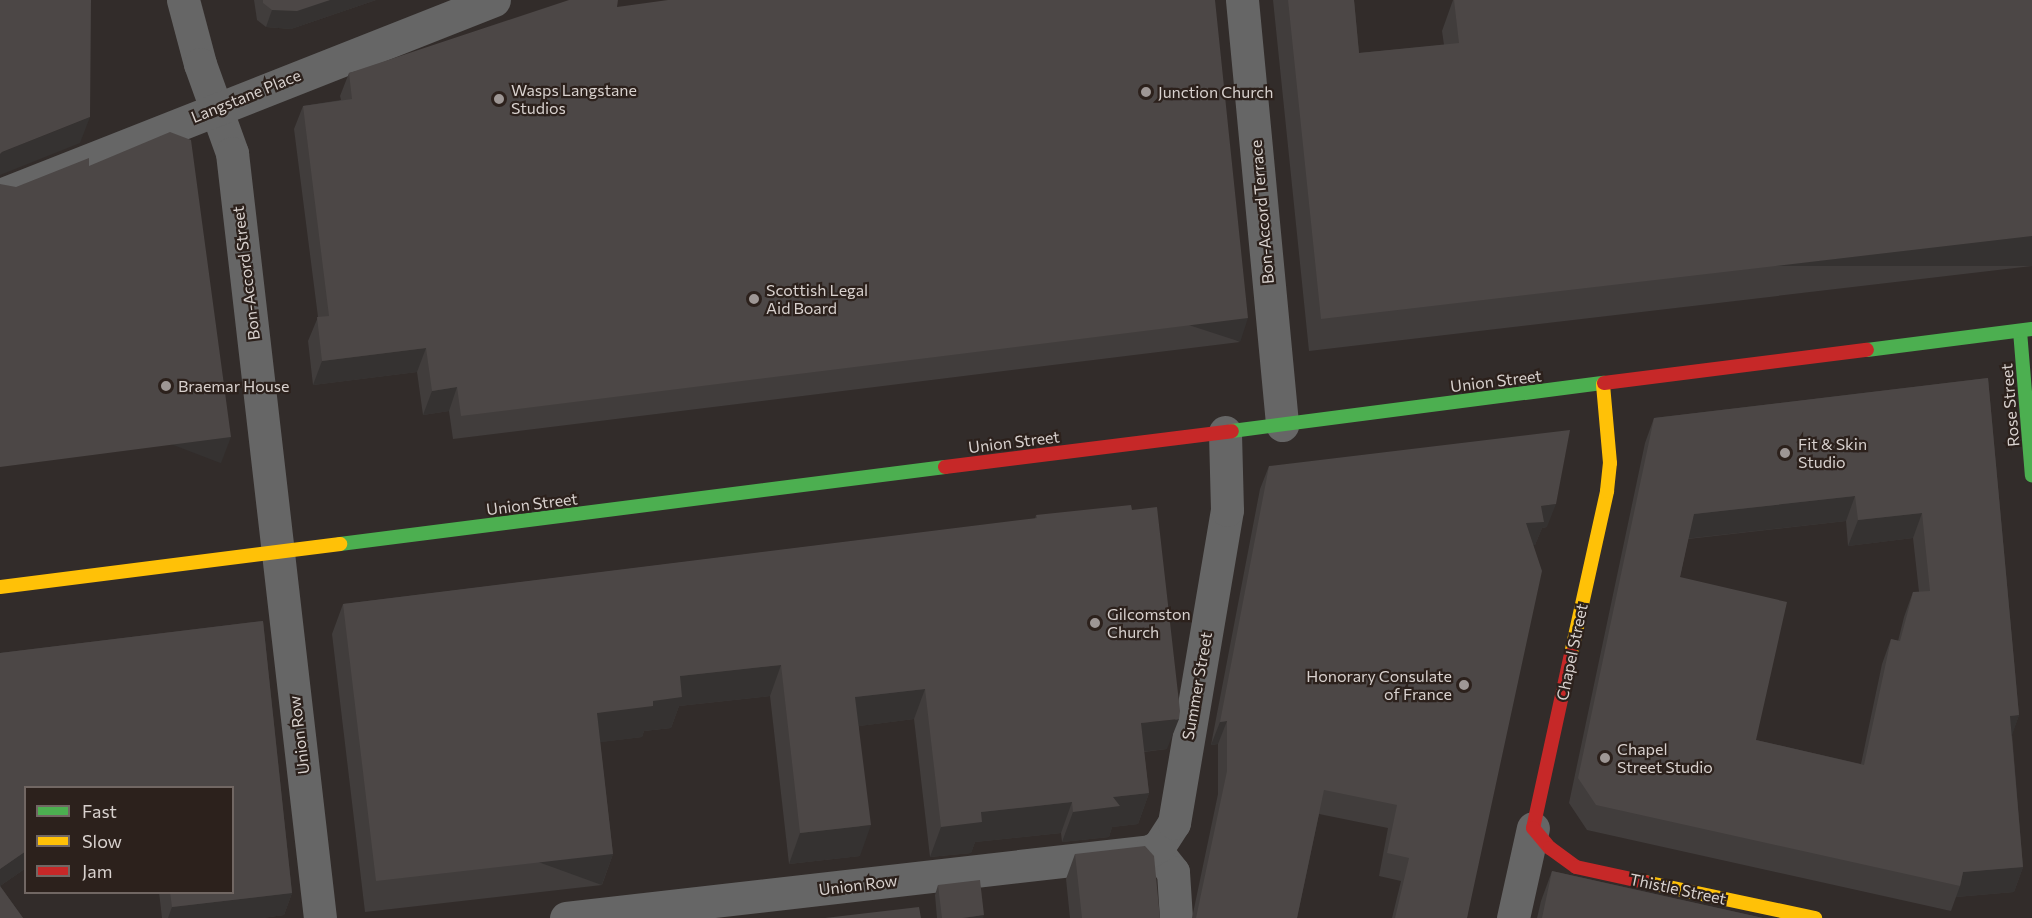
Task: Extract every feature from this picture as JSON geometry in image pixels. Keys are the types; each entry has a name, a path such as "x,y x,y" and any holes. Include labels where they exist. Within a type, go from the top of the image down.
{"street":[{"name":"Bon-Accord Street","path":"183,0 200,64 232,153 278,553"},
{"name":"Langstane Place","path":"0,195 494,0"},
{"name":"Bon-Accord Terrace","path":"1242,0 1282,425"},
{"name":"Union Street","path":"0,587 2026,330"},
{"name":"Rose Street","path":"2026,330 2032,476"},
{"name":"Chapel Street","path":"1516,905 1607,491 1610,463 1603,384"},
{"name":"Summer Street","path":"1150,852 1168,838 1174,823 1227,510 1225,432"},
{"name":"Union Row","path":"278,553 320,918"},
{"name":"Thistle Street","path":"1533,828 1550,848 1576,867"},
{"name":"Union Row","path":"566,918 1150,852"},
{"path":"1150,852 1161,857 1173,872 1176,918"},
{"name":"Thistle Street","path":"1516,905 1545,873 1576,867 1815,918"}],"building":[{"path":"0,0 91,0 90,117 0,154"},
{"path":"263,0 330,0 297,11 272,10 263,3"},
{"path":"569,0 618,0 617,7 668,0 1215,0 1248,318 461,416 457,387 432,391 426,348 322,361 317,317 329,316 303,106 352,99 349,73"},
{"path":"1288,0 1354,0 1359,53 1459,43 1454,0 2032,0 2032,236 1321,319"},
{"path":"170,132 191,140 231,437 0,467 0,184 16,187 89,158 89,166"},
{"path":"1988,378 2019,715 2010,716 2023,867 1963,872 1960,886 1596,805 1578,778 1654,418","holes":["1855,496 1858,520 1922,513 1930,591 1913,592 1900,641 1891,639 1864,765 1756,740 1787,602 1680,577 1694,514"]},
{"path":"1570,430 1556,504 1541,506 1544,522 1526,523 1542,571 1467,918 1395,918 1409,858 1387,853 1397,805 1324,790 1297,918 1196,918 1227,771 1227,721 1220,722 1269,466"},
{"path":"1131,505 1132,510 1157,507 1180,711 1179,719 1141,723 1149,793 1113,797 1120,806 1073,812 1072,802 981,812 982,822 941,827 925,689 855,697 871,825 800,833 781,665 680,676 682,697 653,701 653,706 597,713 613,854 376,881 343,604 1037,518 1036,515"},
{"path":"263,621 292,893 172,907 170,894 234,894 234,786 24,786 24,852 0,869 0,653"},
{"path":"1145,846 1154,856 1160,918 1082,918 1075,854"},
{"path":"1552,871 1763,918 1542,918"},
{"path":"980,880 984,915 942,918 938,885"},
{"path":"0,886 23,918 0,918"},
{"path":"919,907 921,918 825,918"}],"traffic: fast":[{"path":"1867,350 2032,329"},
{"path":"2020,331 2032,476"},
{"path":"1232,431 1604,383"},
{"path":"340,544 945,467"}],"traffic: slow":[{"path":"1571,654 1607,491 1610,463 1603,384"},
{"path":"0,587 340,544"},
{"path":"1645,882 1815,918"}],"traffic: jam":[{"path":"1604,383 1867,350"},
{"path":"945,467 1232,431"},
{"path":"1571,654 1533,828 1550,848 1576,867 1645,882"}],"place":[{"name":"Junction Church","path":"1146,92"},
{"name":"Wasps Langstane Studios","path":"499,99"},
{"name":"Scottish Legal Aid Board","path":"754,299"},
{"name":"Braemar House","path":"166,386"},
{"name":"Fit & Skin Studio","path":"1785,453"},
{"name":"Gilcomston Church","path":"1095,623"},
{"name":"Honorary Consulate of France","path":"1464,685"},
{"name":"Chapel Street Studio","path":"1605,758"}]}
